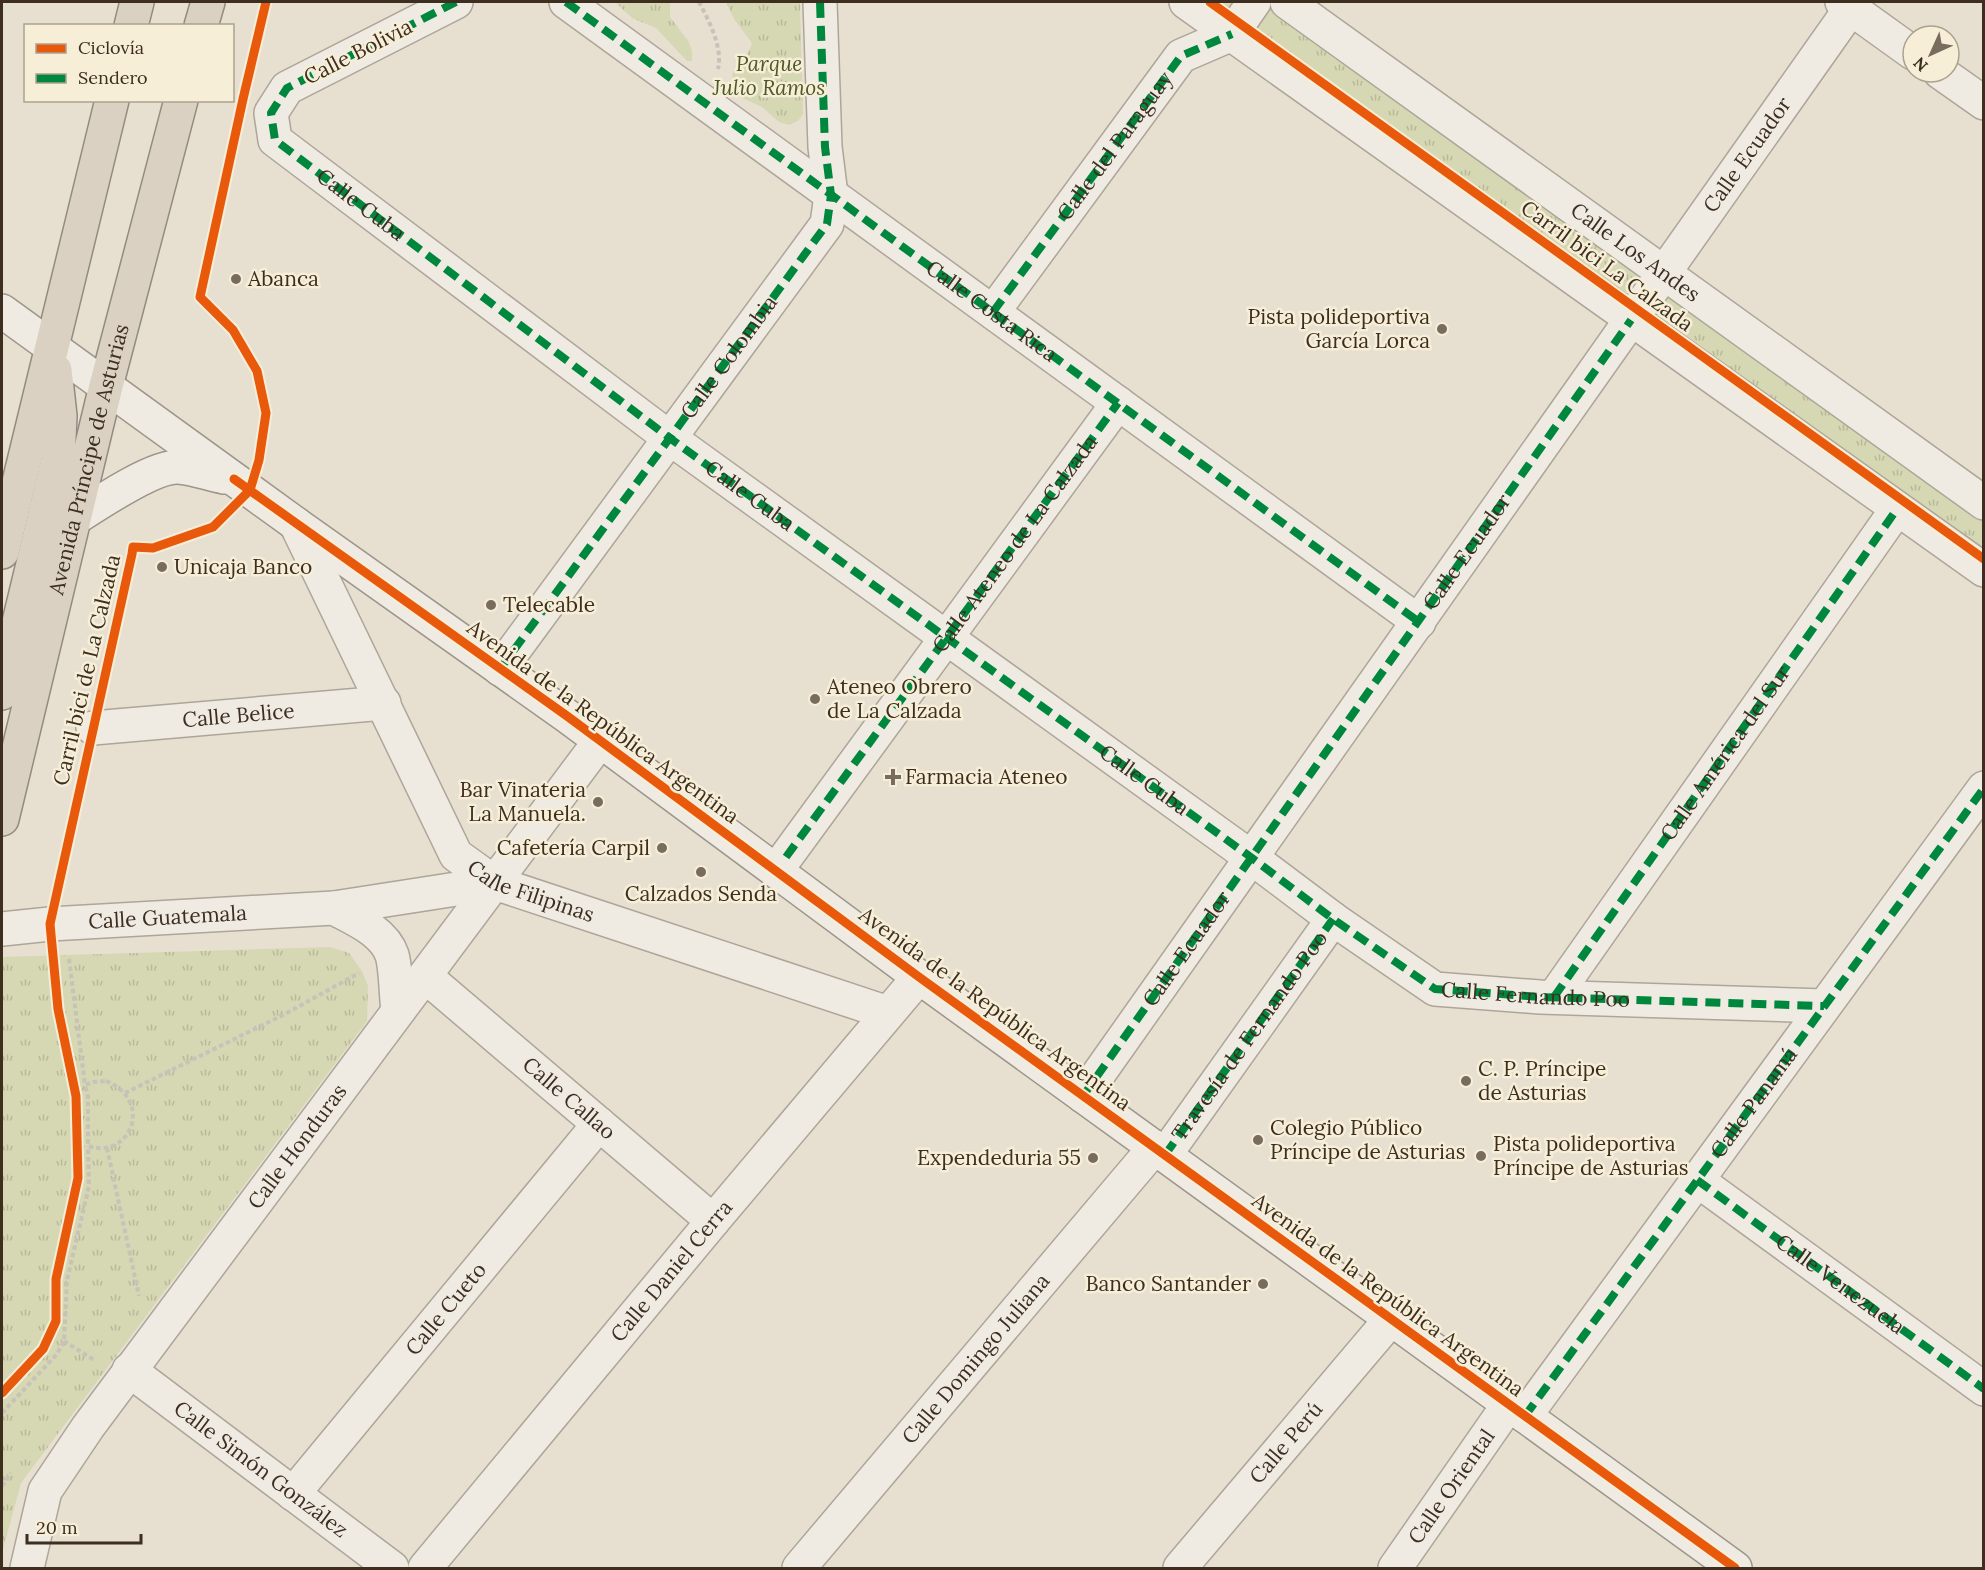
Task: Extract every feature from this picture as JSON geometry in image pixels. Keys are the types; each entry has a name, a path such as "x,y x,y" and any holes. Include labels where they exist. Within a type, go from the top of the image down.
{"highway":[{"path":"132,24 137,2"},
{"path":"202,24 208,2"},
{"name":"Avenida Príncipe de Asturias","path":"2,552 112,102"},
{"name":"Avenida Príncipe de Asturias","path":"2,819 106,386 180,102"},
{"name":"Avenida Príncipe de Asturias","path":"2,693 58,460 60,416 52,347"}],"street":[{"name":"Calle Bolivia","path":"271,113 287,88 456,2"},
{"name":"Calle Costa Rica","path":"566,2 1419,622"},
{"name":"Calle Colombia","path":"500,669 827,224 831,195 825,147 820,2"},
{"path":"1186,2 1983,570"},
{"path":"1232,34 1254,2"},
{"name":"Calle Los Andes","path":"1287,2 1983,503"},
{"path":"1846,5 1901,44"},
{"name":"Calle Ecuador","path":"1083,1096 1664,274 1846,5"},
{"name":"Calle del Paraguay","path":"993,312 1181,56 1232,34"},
{"path":"1957,84 1983,103"},
{"name":"Calle Cuba","path":"271,113 275,141 671,439 1252,858"},
{"name":"Avenida de la República Argentina","path":"2,311 600,741 1083,1096 1735,1569"},
{"name":"Calle Ateneo de La Calzada","path":"786,857 1118,403"},
{"name":"Avenida de la República Argentina","path":"74,519 126,487 146,477 176,467 234,479"},
{"name":"Calle América del Sur","path":"1554,997 1897,509"},
{"name":"Calle Filipinas","path":"296,524 456,855 495,883 888,1013"},
{"name":"Calle Belice","path":"93,728 384,703"},
{"name":"Calle Honduras","path":"27,1569 45,1491 88,1427 114,1366 149,1344 600,741"},
{"name":"Calle Panamá","path":"1516,1410 1697,1180 1983,788"},
{"name":"Calle Fernando Poo","path":"1252,858 1333,919 1435,989 1554,997 1824,1006"},
{"name":"Calle Guatemala","path":"2,929 50,924 334,908 495,883"},
{"path":"334,908 367,927 381,939 392,955 398,1011"},
{"name":"Travesía de Fernando Poo","path":"1160,1151 1333,919"},
{"name":"Calle Callao","path":"425,976 713,1221"},
{"name":"Calle Daniel Cerra","path":"425,1569 713,1221 920,976"},
{"name":"Calle Cueto","path":"293,1494 598,1124"},
{"name":"Calle Domingo Juliana","path":"799,1569 1160,1151"},
{"name":"Calle Venezuela","path":"1697,1180 1983,1389"},
{"name":"Calle Perú","path":"1180,1569 1391,1319"},
{"name":"Calle Simón González","path":"114,1366 293,1494 392,1569"},
{"name":"Calle Oriental","path":"1395,1569 1516,1410"}],"path":[{"path":"699,2 707,17"},
{"path":"2,1413 57,1354 64,1341 67,1280 88,1186 88,1097 68,955 50,924"},
{"path":"125,1093 285,1014 362,971"},
{"path":"85,1085 93,1082 106,1082 118,1086 128,1095 133,1107 133,1120 128,1133 119,1142 107,1148 88,1146"},
{"path":"107,1148 149,1344"},
{"path":"56,1300 56,1321"},
{"path":"64,1341 114,1366"}],"green space":[{"name":"Parque Julio Ramos","path":"615,2 670,2 670,17 689,42 692,61 687,61 656,28 632,18"},
{"name":"Parque Julio Ramos","path":"726,2 800,2 803,114 798,121 789,125 779,122 762,107 738,96 732,78 733,72 752,43 734,19"},
{"path":"1186,2 1287,2 1983,503 1983,570"},
{"path":"330,947 349,953 362,971 368,986 367,1021 21,1483 2,1553 2,957"}],"marked path":[{"path":"456,2 287,88 271,113 275,140 671,439 1252,858 1333,919 1435,989 1540,997 1824,1006"},
{"path":"566,2 1419,622"},
{"path":"500,669 827,224 831,195 825,147 820,2"},
{"path":"993,312 1181,56 1232,34"},
{"path":"1083,1096 1631,320"},
{"path":"786,857 1118,403"},
{"path":"1554,997 1897,509"},
{"path":"1525,1416 1984,788"},
{"path":"1165,1155 1333,919"},
{"path":"1697,1180 1984,1389"}],"cycle path":[{"name":"Carril bici de La Calzada","path":"2,1393 43,1349 56,1321 56,1279 78,1178 76,1096 58,1009 50,924 133,547 153,548 213,527 250,490 259,460 266,413 257,371 233,330 200,297 266,2"},
{"name":"Carril bici La Calzada","path":"1210,2 1984,559"},
{"path":"234,479 567,716 919,977 1735,1568"}],"place":[{"name":"Abanca","path":"236,279"},
{"name":"Pista polideportiva García Lorca","path":"1442,329"},
{"name":"Unicaja Banco","path":"162,567"},
{"name":"Telecable","path":"491,605"},
{"name":"Ateneo Obrero de La Calzada","path":"815,699"},
{"name":"Farmacia Ateneo","path":"893,777"},
{"name":"Bar Vinateria La Manuela.","path":"598,802"},
{"name":"Cafetería Carpil","path":"662,848"},
{"name":"Calzados Senda","path":"701,872"},
{"name":"C. P. Príncipe de Asturias","path":"1466,1081"},
{"name":"Colegio Público Príncipe de Asturias","path":"1258,1140"},
{"name":"Pista polideportiva Príncipe de Asturias","path":"1481,1156"},
{"name":"Expendeduria 55","path":"1093,1158"},
{"name":"Banco Santander","path":"1263,1284"}]}
